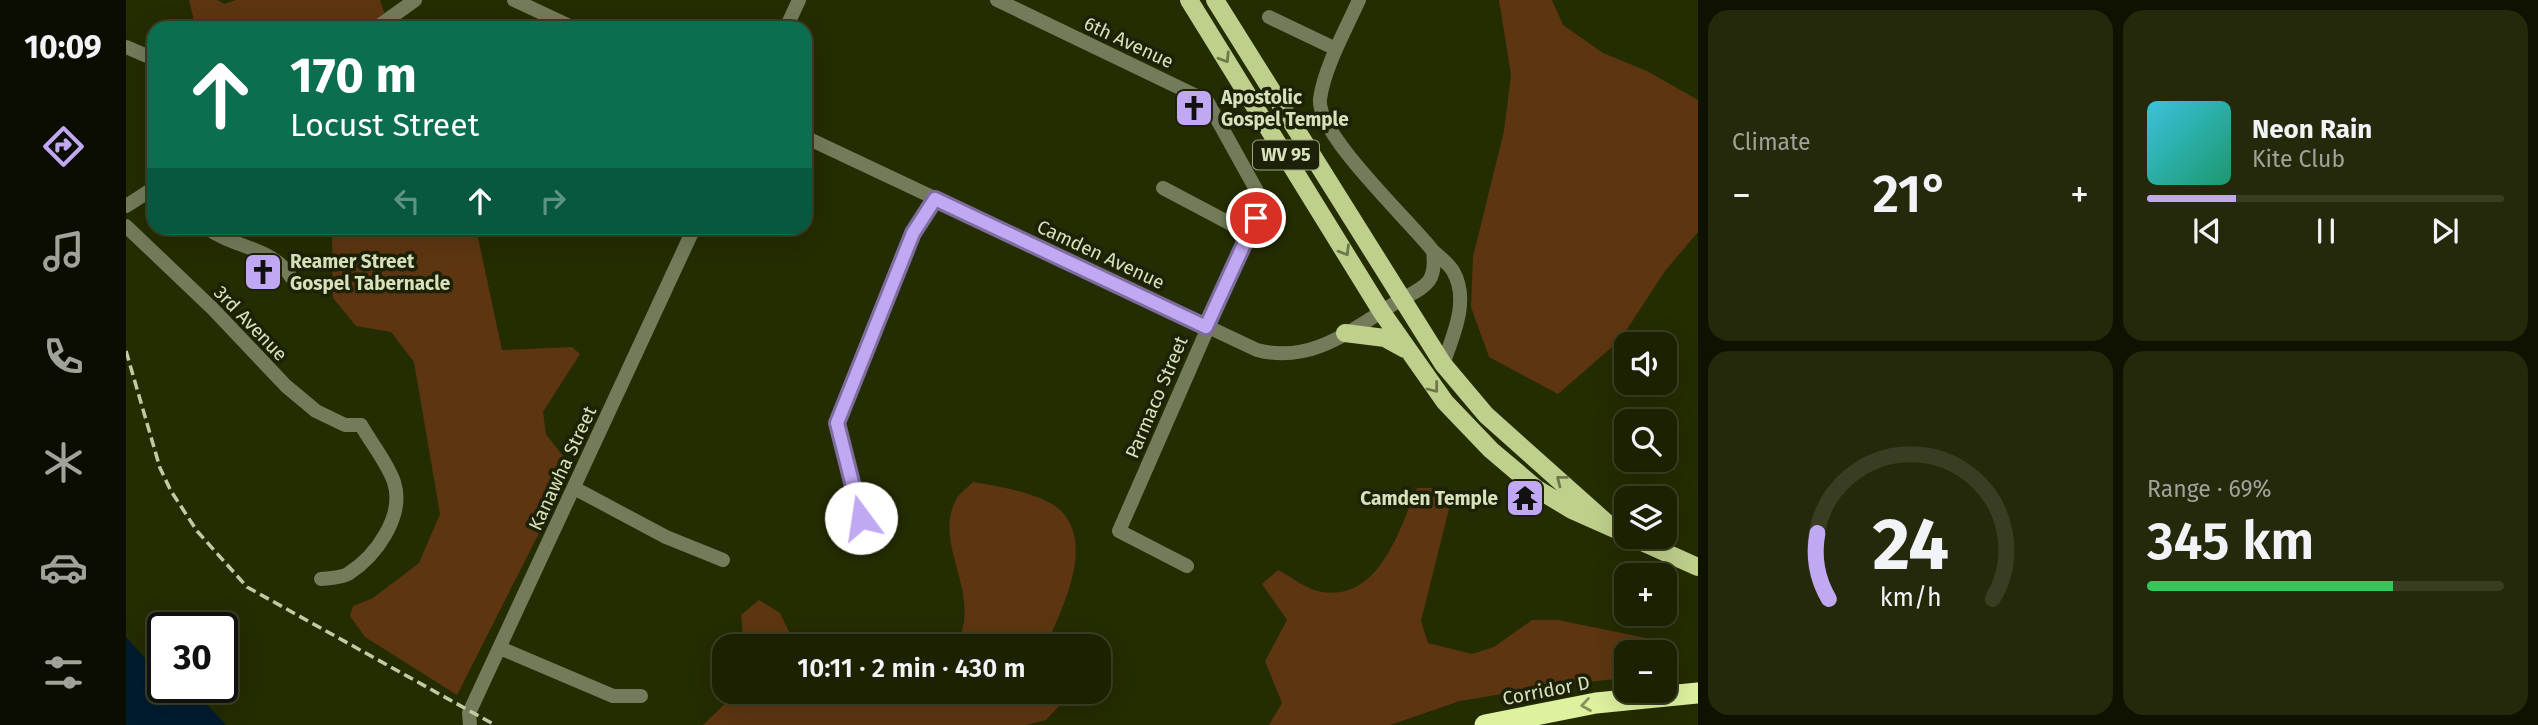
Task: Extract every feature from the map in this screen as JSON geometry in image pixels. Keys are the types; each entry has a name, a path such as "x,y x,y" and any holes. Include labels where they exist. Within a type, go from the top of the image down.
{"highway":[{"name":"Corridor D","path":"1485,725 1596,703 1688,694"}],"main road":[{"name":"WV 95","path":"1189,0 1381,311 1445,402 1505,463 1555,500 1614,528"},
{"name":"WV 95","path":"1215,0 1443,364 1486,415 1614,526"},
{"path":"1345,334 1385,338 1406,350"},
{"path":"1658,549 1698,567"}],"street":[{"path":"386,21 415,0"},
{"path":"514,0 559,21"},
{"path":"789,21 799,0"},
{"name":"6th Avenue","path":"997,0 1207,101 1263,202"},
{"path":"1360,0 1336,49 1319,101 1333,138 1453,270 1460,301 1457,324 1443,364"},
{"path":"1269,17 1336,49"},
{"path":"126,47 147,56"},
{"name":"Camden Avenue","path":"812,141 1206,327 1257,350 1277,355 1311,351 1345,334 1428,283 1434,275 1433,251"},
{"path":"1163,188 1250,234"},
{"path":"126,206 147,192"},
{"path":"861,518 837,423 913,233 935,199"},
{"name":"Parmaco Street","path":"1187,566 1119,531 1263,202"},
{"name":"3rd Avenue","path":"126,226 306,403 345,425 361,425 394,483 395,505 390,530 346,575 321,579"},
{"path":"222,235 262,253 285,268 291,277"},
{"name":"Kanawha Street","path":"470,725 469,713 691,235"},
{"path":"574,488 666,537 723,560"},
{"path":"500,648 613,696 641,696"}],"shaded area":[{"path":"189,0 217,0 224,4 236,0 380,0 387,21 194,21"},
{"path":"1499,0 1552,0 1563,25 1603,53 1647,71 1698,100 1698,232 1665,271 1625,332 1614,332 1614,345 1558,394 1489,357 1471,307 1473,257 1504,131 1511,75"},
{"path":"332,235 477,235 502,350 572,347 580,354 543,412 546,434 572,468 457,695 365,637 350,616 353,606 373,598 419,563 440,514 414,362 391,332 356,326 333,298"},
{"path":"973,482 995,486 1034,496 1056,506 1063,513 1072,528 1076,544 1075,561 1072,580 1051,634 960,634 965,609 953,552 950,515 957,498"},
{"path":"1417,488 1441,488 1449,509 1421,621 1428,643 1472,654 1494,647 1532,620 1558,620 1656,640 1614,640 1614,679 1549,686 1460,701 1390,725 1269,725 1282,703 1265,661 1287,620 1262,584 1278,570 1305,586 1322,592 1342,592 1359,585 1373,574 1385,558"},
{"path":"759,600 780,613 790,634 743,634 741,615"},
{"path":"725,704 1061,704 1046,720 1026,725 703,725"}],"water":[{"path":"126,637 147,660 147,703 206,703 226,725 126,725"}],"railway":[{"path":"126,351 160,468 171,491 197,531 247,587 495,725"}],"place":[{"name":"Apostolic Gospel Temple","path":"1194,108"},
{"name":"Reamer Street Gospel Tabernacle","path":"263,272"},
{"name":"Camden Temple","path":"1525,498"}],"route":[{"path":"861,518 837,423 913,233 935,199 1206,327 1256,218"}]}
